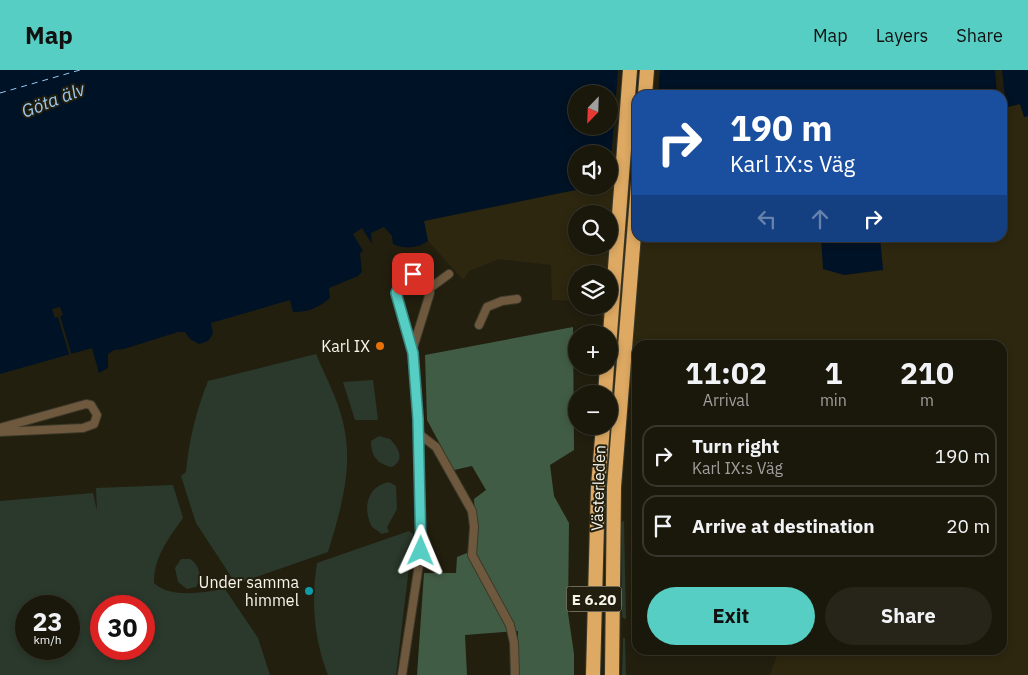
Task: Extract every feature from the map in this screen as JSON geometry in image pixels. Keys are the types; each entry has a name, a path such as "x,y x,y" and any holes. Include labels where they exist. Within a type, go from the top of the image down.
{"highway":[{"path":"611,325 630,70"},
{"path":"644,90 646,70"},
{"name":"Västerleden","path":"612,675 614,488 633,242"},
{"name":"Västerleden","path":"593,675 598,486 601,435"}],"street":[{"path":"402,675 421,551 419,434 412,348 396,293 404,276 413,274 429,283 430,288 412,348"},
{"path":"430,288 449,274"},
{"path":"479,325 487,307 502,301 517,299"},
{"path":"0,428 86,404 91,406 97,415 94,424 83,428 0,432"},
{"path":"419,434 436,447 472,511 474,526 472,555 510,625 514,644 515,675"}],"shaded area":[{"path":"1020,104 1024,117 1028,116 1028,675 770,675 777,655 1007,655 1007,340 632,340 632,392 618,357 618,325 605,325 601,315 618,315 618,265 568,265 568,301 552,300 551,265 499,259 469,271 463,280 428,241 423,221 568,191 568,195 618,195 618,181 632,178 632,242 822,242 823,250 883,270 880,242 1007,242 1007,107"}],"green space":[{"path":"568,328 568,375 573,375 573,385 568,385 568,435 574,435 574,450 550,465 554,496 569,523 568,613 574,654 574,675 517,675 518,631 465,635 467,675 417,675 424,573 456,573 457,557 477,549 474,499 486,490 472,466 454,470 427,420 425,355"},
{"path":"316,354 341,413 347,455 347,472 341,504 328,552 236,584 196,523 181,476 186,472 189,448 204,392 208,381"},
{"path":"373,380 378,420 355,420 343,382"},
{"path":"379,436 390,439 398,450 398,461 392,467 382,464 372,451 371,441"},
{"path":"389,482 396,486 397,509 387,527 389,532 382,534 372,527 367,513 367,506 371,493 382,484"},
{"path":"173,485 183,518 167,541 159,557 154,583 161,588 178,593 198,593 225,589 258,638 270,675 0,675 0,501 93,493 97,511 96,488"},
{"path":"624,521 625,619 622,617 621,522"},
{"path":"409,531 413,534 396,675 328,675 323,662 315,620 314,592 317,563"},
{"path":"181,559 190,559 198,568 199,580 196,587 187,589 178,582 175,568"},
{"path":"623,638 625,638 626,675 622,675"}],"water":[{"name":"Göta älv","path":"0,70 1028,70 1028,116 1024,117 1020,104 1007,107 1007,90 632,90 632,178 618,181 618,145 568,145 568,192 424,221 428,241 416,247 407,248 393,244 392,236 384,227 371,233 372,244 362,228 353,234 363,251 360,253 362,272 358,276 329,288 330,298 313,309 293,312 290,300 211,323 213,334 208,341 199,344 190,339 185,332 178,332 124,349 114,350 108,354 108,368 99,373 92,348 0,374"},
{"path":"821,242 880,242 883,270 844,275 823,269"}],"pier":[{"path":"618,70 660,70 658,90 632,90 632,181 618,184 618,145 612,145 613,135 618,135"},
{"path":"995,70 1002,70 1004,90 997,90"},
{"path":"60,307 63,315 60,316 72,356 70,357 58,317 55,318 52,309"}],"ferry route":[{"path":"0,93 80,70"}],"place":[{"name":"Karl IX","path":"380,346"},
{"name":"Under samma himmel","path":"309,591"}],"route":[{"path":"413,274 404,276 398,285 396,293 413,353 418,419 421,551"}]}
